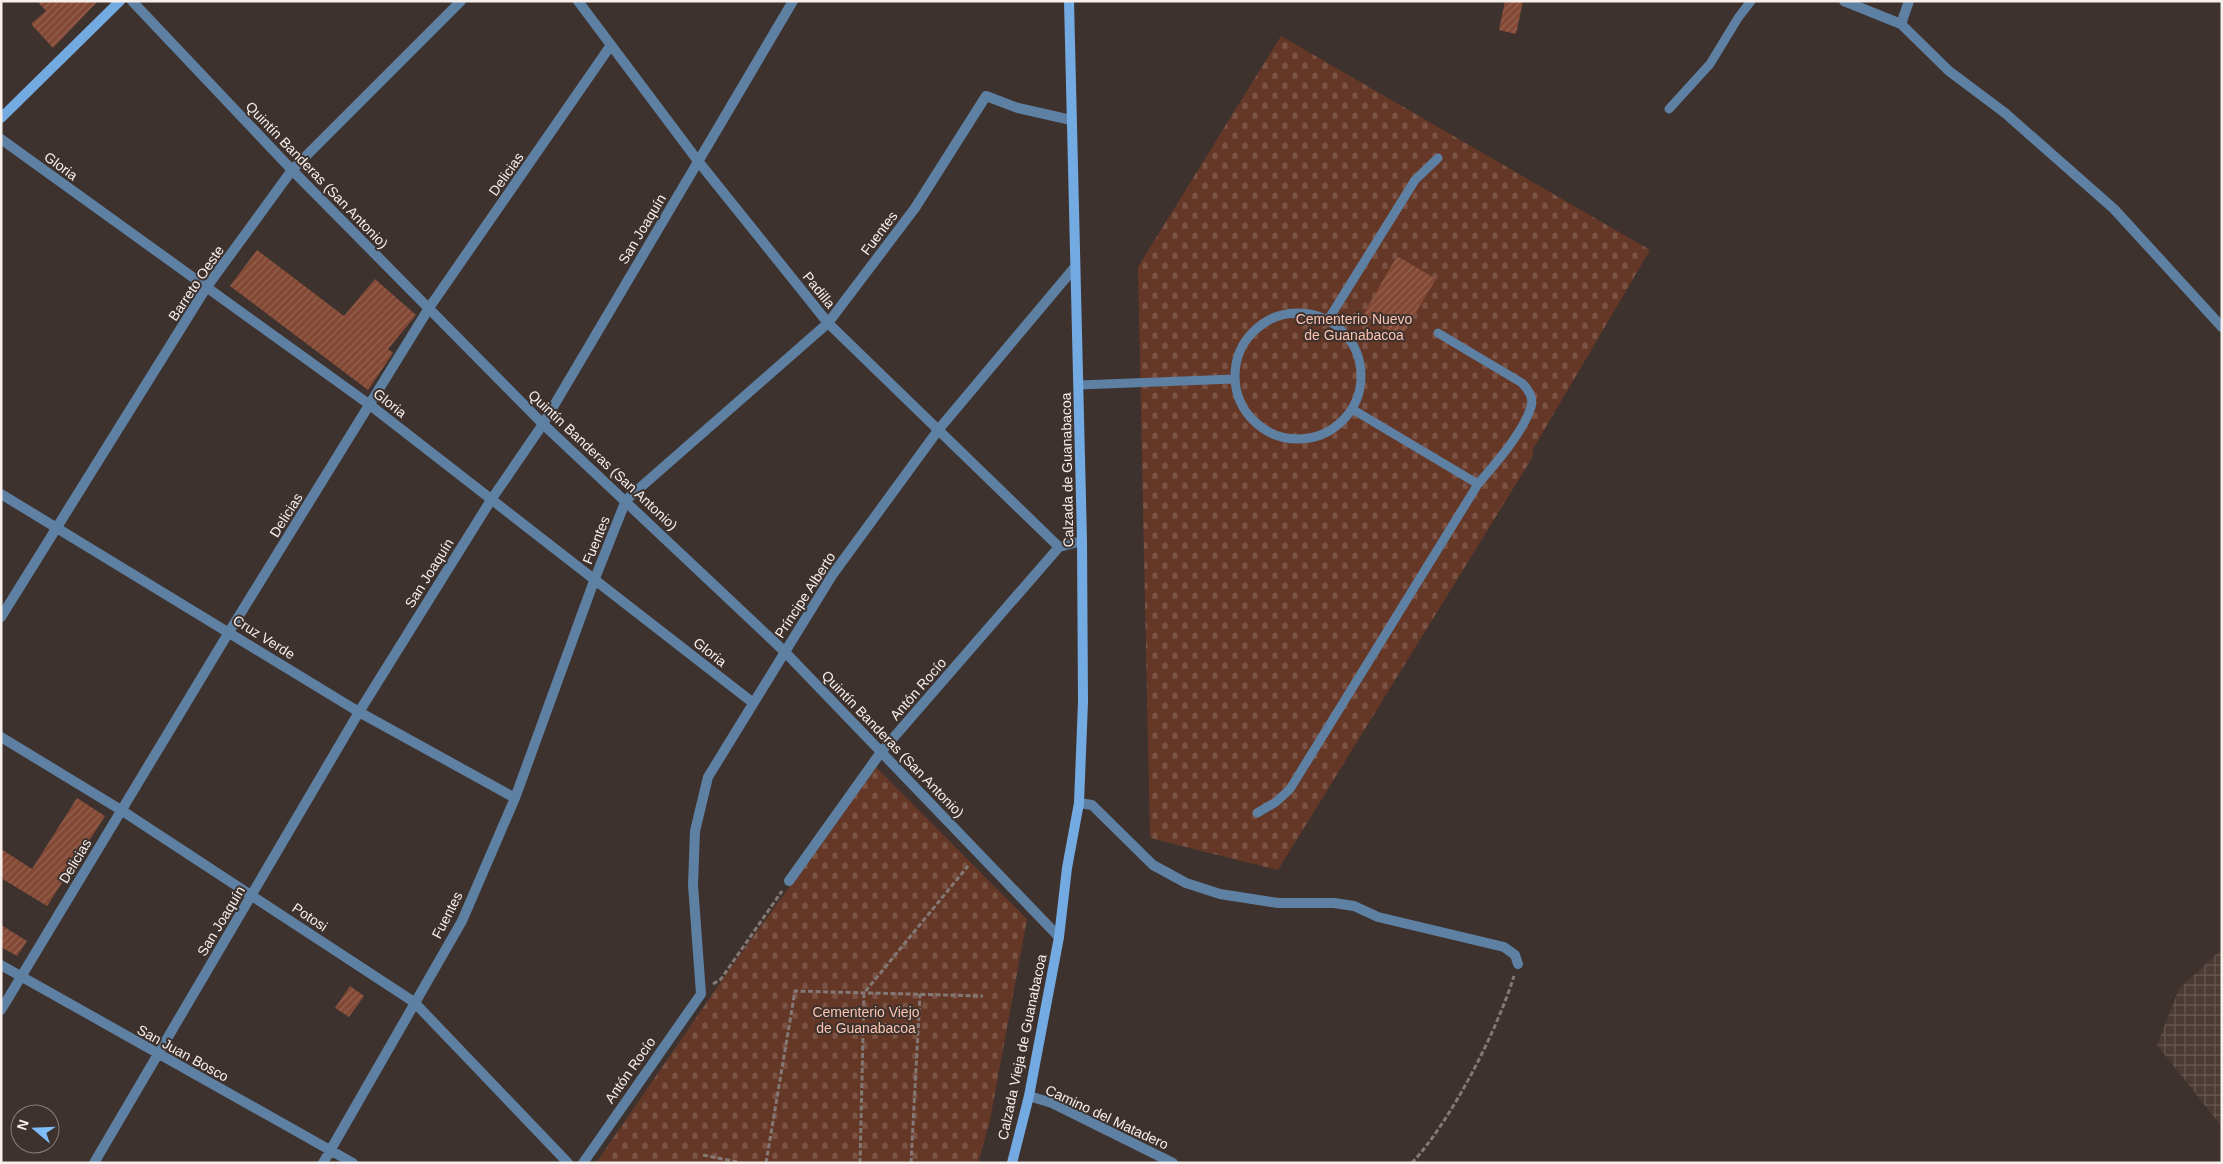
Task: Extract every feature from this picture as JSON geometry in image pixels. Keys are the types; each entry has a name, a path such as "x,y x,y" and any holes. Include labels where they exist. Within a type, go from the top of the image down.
{"main road":[{"path":"1,118 120,1"},
{"name":"Calzada de Guanabacoa","path":"1059,937 1067,868 1079,803 1083,702 1079,385 1068,1"},
{"name":"Calzada Vieja de Guanabacoa","path":"1012,1163 1029,1096 1059,937"}],"street":[{"name":"Quintín Banderas (San Antonio)","path":"132,1 292,170 543,424 626,500 784,651 1059,937"},
{"name":"Barreto Oeste","path":"1,617 206,288 292,170 461,1"},
{"name":"Padilla","path":"578,1 698,161 828,323 1059,547"},
{"name":"San Joaquín","path":"94,1163 359,712 491,500 543,424 793,1"},
{"path":"1844,1 1901,24 1949,70 2005,113 2114,210 2222,327"},
{"path":"1901,24 1909,1"},
{"name":"Delicias","path":"1,1010 229,632 429,308 611,45"},
{"name":"Fuentes","path":"323,1163 462,921 515,798 594,581 626,500 828,323 915,208 986,96 1018,108 1071,120"},
{"name":"Gloria","path":"1,140 370,405 752,702"},
{"name":"Príncipe Alberto","path":"701,994 693,885 695,831 708,777 752,702 833,574 939,429 1075,267"},
{"name":"Cruz Verde","path":"1,494 359,712 515,798"},
{"path":"1059,547 1082,541"},
{"name":"Antón Rocío","path":"789,881 881,752 1059,547"},
{"name":"Potosi","path":"1,737 121,810 414,1002 568,1163"},
{"path":"1079,803 1092,805 1154,865 1186,883 1220,894 1278,903 1334,903 1354,906 1378,917 1504,947 1515,955 1518,964"},
{"name":"San Juan Bosco","path":"1,965 353,1163"},
{"name":"Antón Rocío","path":"583,1163 701,994"},
{"name":"Camino del Matadero","path":"1029,1096 1052,1103 1173,1163"}],"lane":[{"path":"1669,108 1710,64 1738,18 1751,1"},
{"path":"1328,320 1415,180 1438,158"},
{"path":"1296,312 1307,313 1328,320 1346,334 1357,354 1361,377 1357,399 1352,409 1336,426 1327,432 1305,439 1282,437 1266,431 1253,420 1240,402 1234,380 1237,357 1242,347 1248,337 1264,322 1279,315 1296,312"},
{"path":"1257,813 1276,802 1290,789 1478,484 1507,450 1532,406 1530,391 1522,383 1438,334"},
{"path":"1079,385 1234,380"},
{"path":"1352,409 1478,484"}],"path":[{"path":"860,1163 864,993 968,866"},
{"path":"701,994 722,979 789,881"},
{"path":"1412,1163 1431,1143 1475,1067 1508,995 1518,964"},
{"path":"766,1163 795,991 983,996"},
{"path":"911,1163 920,994"},
{"path":"703,1154 742,1163"}],"shaded area":[{"path":"2222,949 2222,1127 2157,1045 2179,989"}],"green space":[{"name":"Cementerio Nuevo de Guanabacoa","path":"1281,36 1650,250 1533,449 1532,458 1278,870 1150,838 1138,267"},
{"name":"Cementerio Viejo de Guanabacoa","path":"876,767 1027,919 990,1120 978,1163 596,1163 729,970"}],"building":[{"path":"37,1 98,1 53,48 31,24 46,11"},
{"path":"1505,1 1523,1 1516,34 1499,30"},
{"path":"257,250 344,316 375,279 416,315 388,349 393,353 368,390 230,286"},
{"path":"1397,256 1436,279 1401,337 1363,315"},
{"path":"77,798 105,816 47,906 1,878 1,849 32,869"},
{"path":"1,925 27,941 17,956 1,947"},
{"path":"350,986 364,996 349,1017 335,1008"}]}
